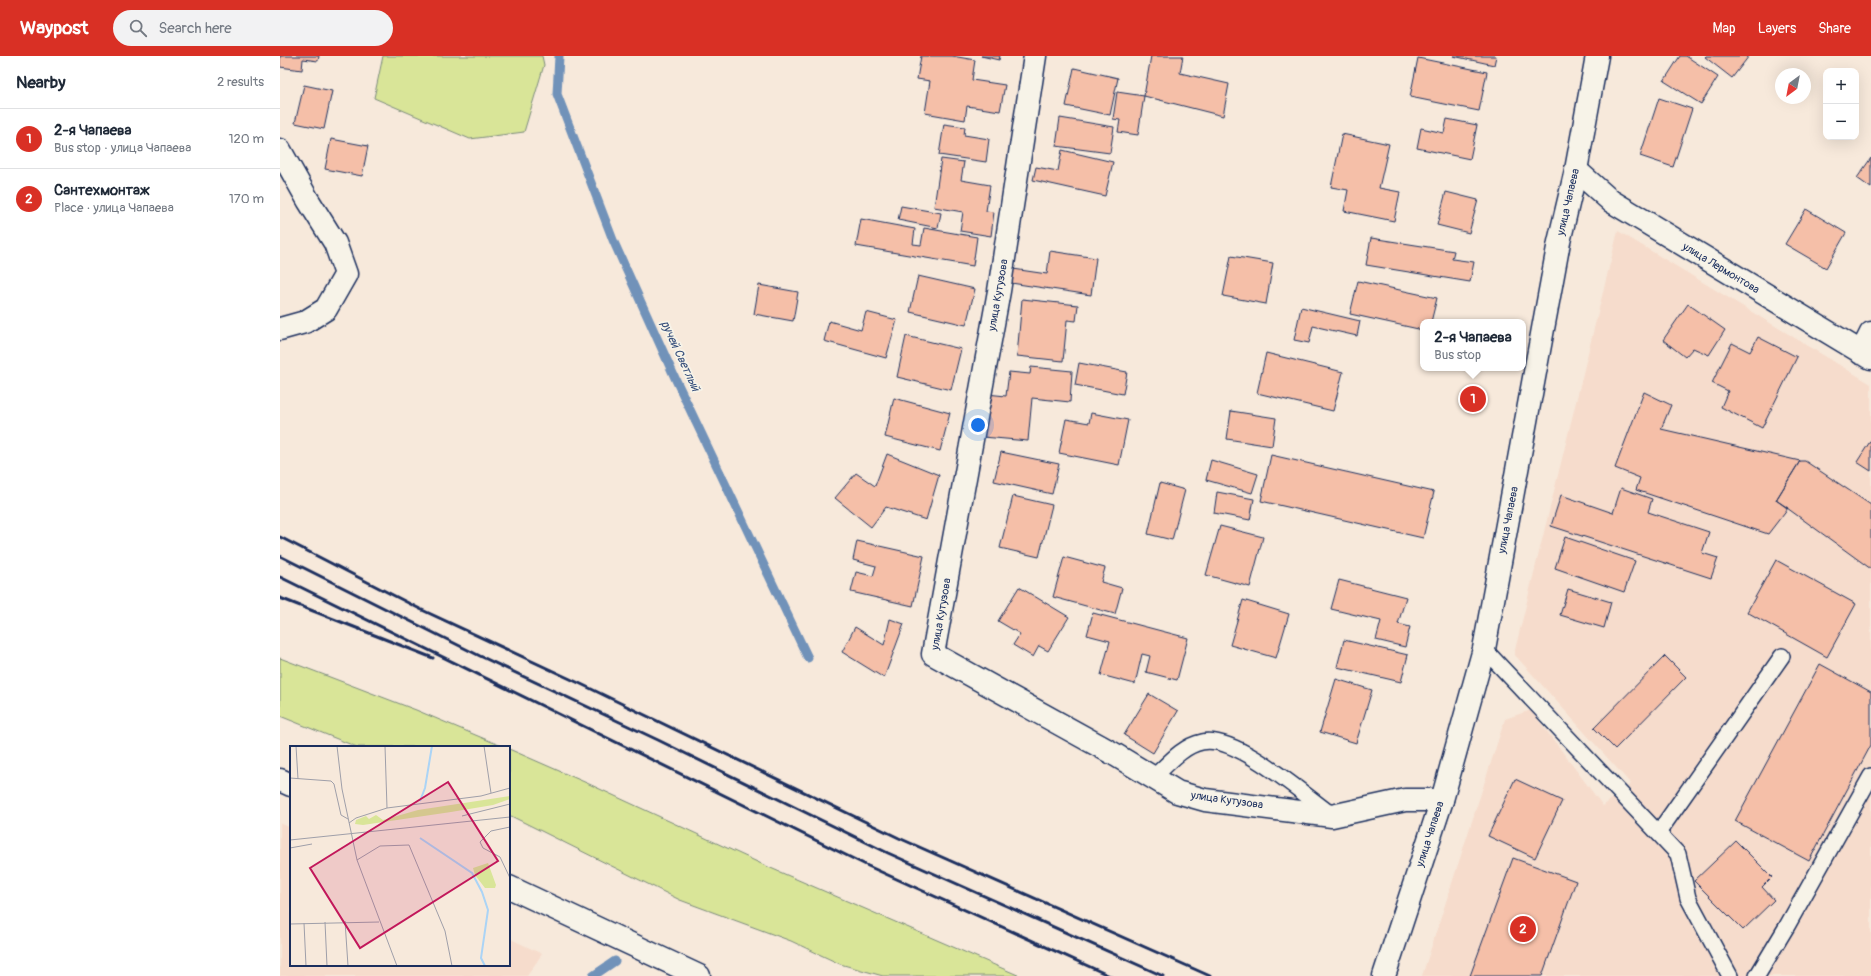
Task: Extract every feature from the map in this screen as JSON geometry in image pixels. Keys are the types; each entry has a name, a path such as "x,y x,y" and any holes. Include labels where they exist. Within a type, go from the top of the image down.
{"street":[{"name":"улица Кутузова","path":"1035,56 999,291 933,654 1107,750 1177,792 1205,800 1332,816 1405,800 1442,800"},
{"name":"улица Чапаева","path":"1384,976 1442,800 1484,649 1557,249 1576,170 1597,56"},
{"path":"280,150 308,200 335,243 346,274 326,309 305,322 280,328"},
{"name":"улица Лермонтова","path":"1576,170 1611,201 1866,356"},
{"path":"1866,356 1871,333"},
{"path":"280,780 290,785"},
{"path":"510,886 699,976"}],"lane":[{"path":"1484,649 1678,854 1688,898 1730,976"},
{"path":"1658,833 1782,656"},
{"path":"1153,778 1182,751 1202,742 1221,742 1253,757 1332,816"},
{"path":"1757,976 1787,926 1871,776"}],"shaded area":[{"path":"1618,231 1871,384 1871,976 1422,976 1505,719 1531,710 1603,806 1631,784 1514,654"},
{"path":"280,823 290,828 290,966 510,966 510,938 542,954 527,976 280,976"}],"green space":[{"path":"383,56 542,56 544,65 524,132 470,139 374,98"},
{"path":"280,658 416,710 502,746 355,746 280,716"},
{"path":"510,749 589,784 766,866 1020,976 883,976 840,964 791,941 680,900 510,815"}],"building":[{"path":"280,56 319,56 318,61 303,59 302,70 280,67"},
{"path":"921,56 952,56 975,60 972,80 1005,85 1000,111 967,106 965,120 925,113 930,81 917,79"},
{"path":"981,56 1000,56 999,60"},
{"path":"1151,56 1183,56 1180,73 1229,84 1223,116 1144,96"},
{"path":"1453,56 1496,56 1494,65"},
{"path":"1680,56 1686,56 1718,77 1701,104 1664,81"},
{"path":"1749,56 1732,78 1705,57"},
{"path":"1418,58 1487,72 1479,111 1410,97"},
{"path":"1074,68 1118,78 1110,115 1066,106"},
{"path":"304,85 332,91 324,129 295,123"},
{"path":"1117,92 1144,96 1138,135 1118,132 1120,120 1113,119"},
{"path":"1659,98 1692,109 1673,167 1640,156"},
{"path":"1060,118 1114,127 1110,153 1056,146"},
{"path":"1447,119 1477,125 1470,159 1417,148 1421,128 1444,133"},
{"path":"944,124 965,127 964,135 989,139 986,162 939,155"},
{"path":"1342,134 1389,144 1379,188 1400,192 1394,221 1344,211 1348,190 1331,187"},
{"path":"331,139 368,146 362,176 325,169"},
{"path":"1062,150 1113,162 1105,196 1033,180 1036,167 1058,171"},
{"path":"1871,158 1871,188 1857,178"},
{"path":"941,159 964,162 961,180 990,185 986,211 994,212 991,236 960,231 963,212 934,207"},
{"path":"1446,192 1478,200 1469,233 1437,225"},
{"path":"901,206 941,213 938,228 898,220"},
{"path":"1806,209 1846,233 1826,268 1785,244"},
{"path":"861,219 915,229 913,244 921,245 924,228 977,237 973,266 856,246"},
{"path":"1371,238 1454,251 1452,259 1474,262 1470,282 1366,265"},
{"path":"1050,251 1096,258 1091,295 1011,283 1013,269 1047,274"},
{"path":"1231,256 1273,263 1266,304 1223,296"},
{"path":"918,276 975,289 966,325 910,312"},
{"path":"1358,281 1437,298 1432,319 1420,319 1420,329 1350,314"},
{"path":"759,285 798,292 793,321 754,314"},
{"path":"1022,299 1078,305 1076,321 1067,320 1063,361 1017,356"},
{"path":"1688,304 1725,330 1709,355 1693,348 1685,357 1663,340"},
{"path":"1301,307 1360,321 1357,336 1313,326 1309,343 1294,340"},
{"path":"866,312 897,320 886,358 824,341 829,321 861,330"},
{"path":"906,336 961,349 951,390 897,377"},
{"path":"1758,337 1797,357 1762,428 1721,407 1728,391 1712,383 1732,343 1750,352"},
{"path":"1266,353 1343,372 1333,411 1257,393"},
{"path":"1079,363 1127,372 1123,394 1075,385"},
{"path":"1031,367 1072,371 1070,402 1032,398 1028,441 983,437 987,394 1006,396 1009,372 1030,374"},
{"path":"1644,392 1671,405 1661,429 1800,461 1776,500 1788,508 1768,534 1636,490 1640,478 1615,468"},
{"path":"894,398 950,413 940,451 885,437"},
{"path":"1231,411 1276,418 1272,446 1227,439"},
{"path":"1091,413 1128,420 1119,465 1059,453 1066,419 1089,423"},
{"path":"1871,440 1871,471 1857,462"},
{"path":"1001,452 1059,464 1052,494 994,481"},
{"path":"887,454 939,475 926,520 886,507 871,527 835,498 856,473 875,486"},
{"path":"1271,455 1434,492 1423,538 1261,501"},
{"path":"1211,460 1258,474 1252,493 1206,480"},
{"path":"1800,461 1805,461 1871,505 1871,569 1776,500"},
{"path":"1160,483 1185,490 1172,540 1148,534"},
{"path":"1621,488 1652,499 1648,512 1709,532 1702,553 1718,558 1711,578 1551,526 1561,495 1613,513"},
{"path":"1217,492 1254,499 1250,520 1214,513"},
{"path":"1013,496 1052,505 1039,557 1000,548"},
{"path":"1220,526 1263,537 1250,587 1206,575"},
{"path":"1565,537 1635,561 1624,592 1555,568"},
{"path":"857,541 924,556 913,606 851,592 856,572 873,576 876,566 853,560"},
{"path":"1064,557 1105,568 1101,582 1122,588 1115,614 1053,597"},
{"path":"1776,560 1856,604 1827,657 1747,612"},
{"path":"1339,580 1406,597 1398,624 1410,627 1405,647 1376,640 1381,621 1331,609"},
{"path":"1019,587 1069,617 1048,651 1039,646 1033,657 1013,645 1020,634 998,621"},
{"path":"1568,589 1611,602 1604,628 1560,615"},
{"path":"1243,600 1289,614 1276,658 1230,645"},
{"path":"1093,613 1188,638 1177,680 1146,672 1150,656 1142,654 1135,684 1101,675 1110,641 1087,635"},
{"path":"890,619 904,624 884,678 842,652 855,627 884,645"},
{"path":"1344,640 1408,655 1401,682 1337,667"},
{"path":"1665,656 1686,677 1615,749 1594,728"},
{"path":"1820,664 1871,692 1871,745 1809,861 1735,821"},
{"path":"1336,679 1372,690 1356,743 1320,732"},
{"path":"1149,694 1178,711 1153,753 1124,735"},
{"path":"1515,779 1562,801 1535,858 1488,836"},
{"path":"1736,841 1772,877 1762,887 1774,900 1743,930 1694,881"},
{"path":"1513,858 1576,881 1542,976 1470,976"}],"waterway":[{"name":"ручей Светлый","path":"559,56 557,94 613,240 675,378 808,658"},
{"name":"ручей Светлый","path":"593,976 615,961"}],"railway":[{"path":"280,537 420,609 581,684 899,838 1210,976"},
{"path":"280,556 480,656 658,740 888,853 1163,976"},
{"path":"280,577 868,866 1110,976"},
{"path":"280,598 433,658"}],"place":[{"name":"2-я Чапаева","path":"1473,399"},
{"name":"Сантехмонтаж","path":"1523,929"}]}
